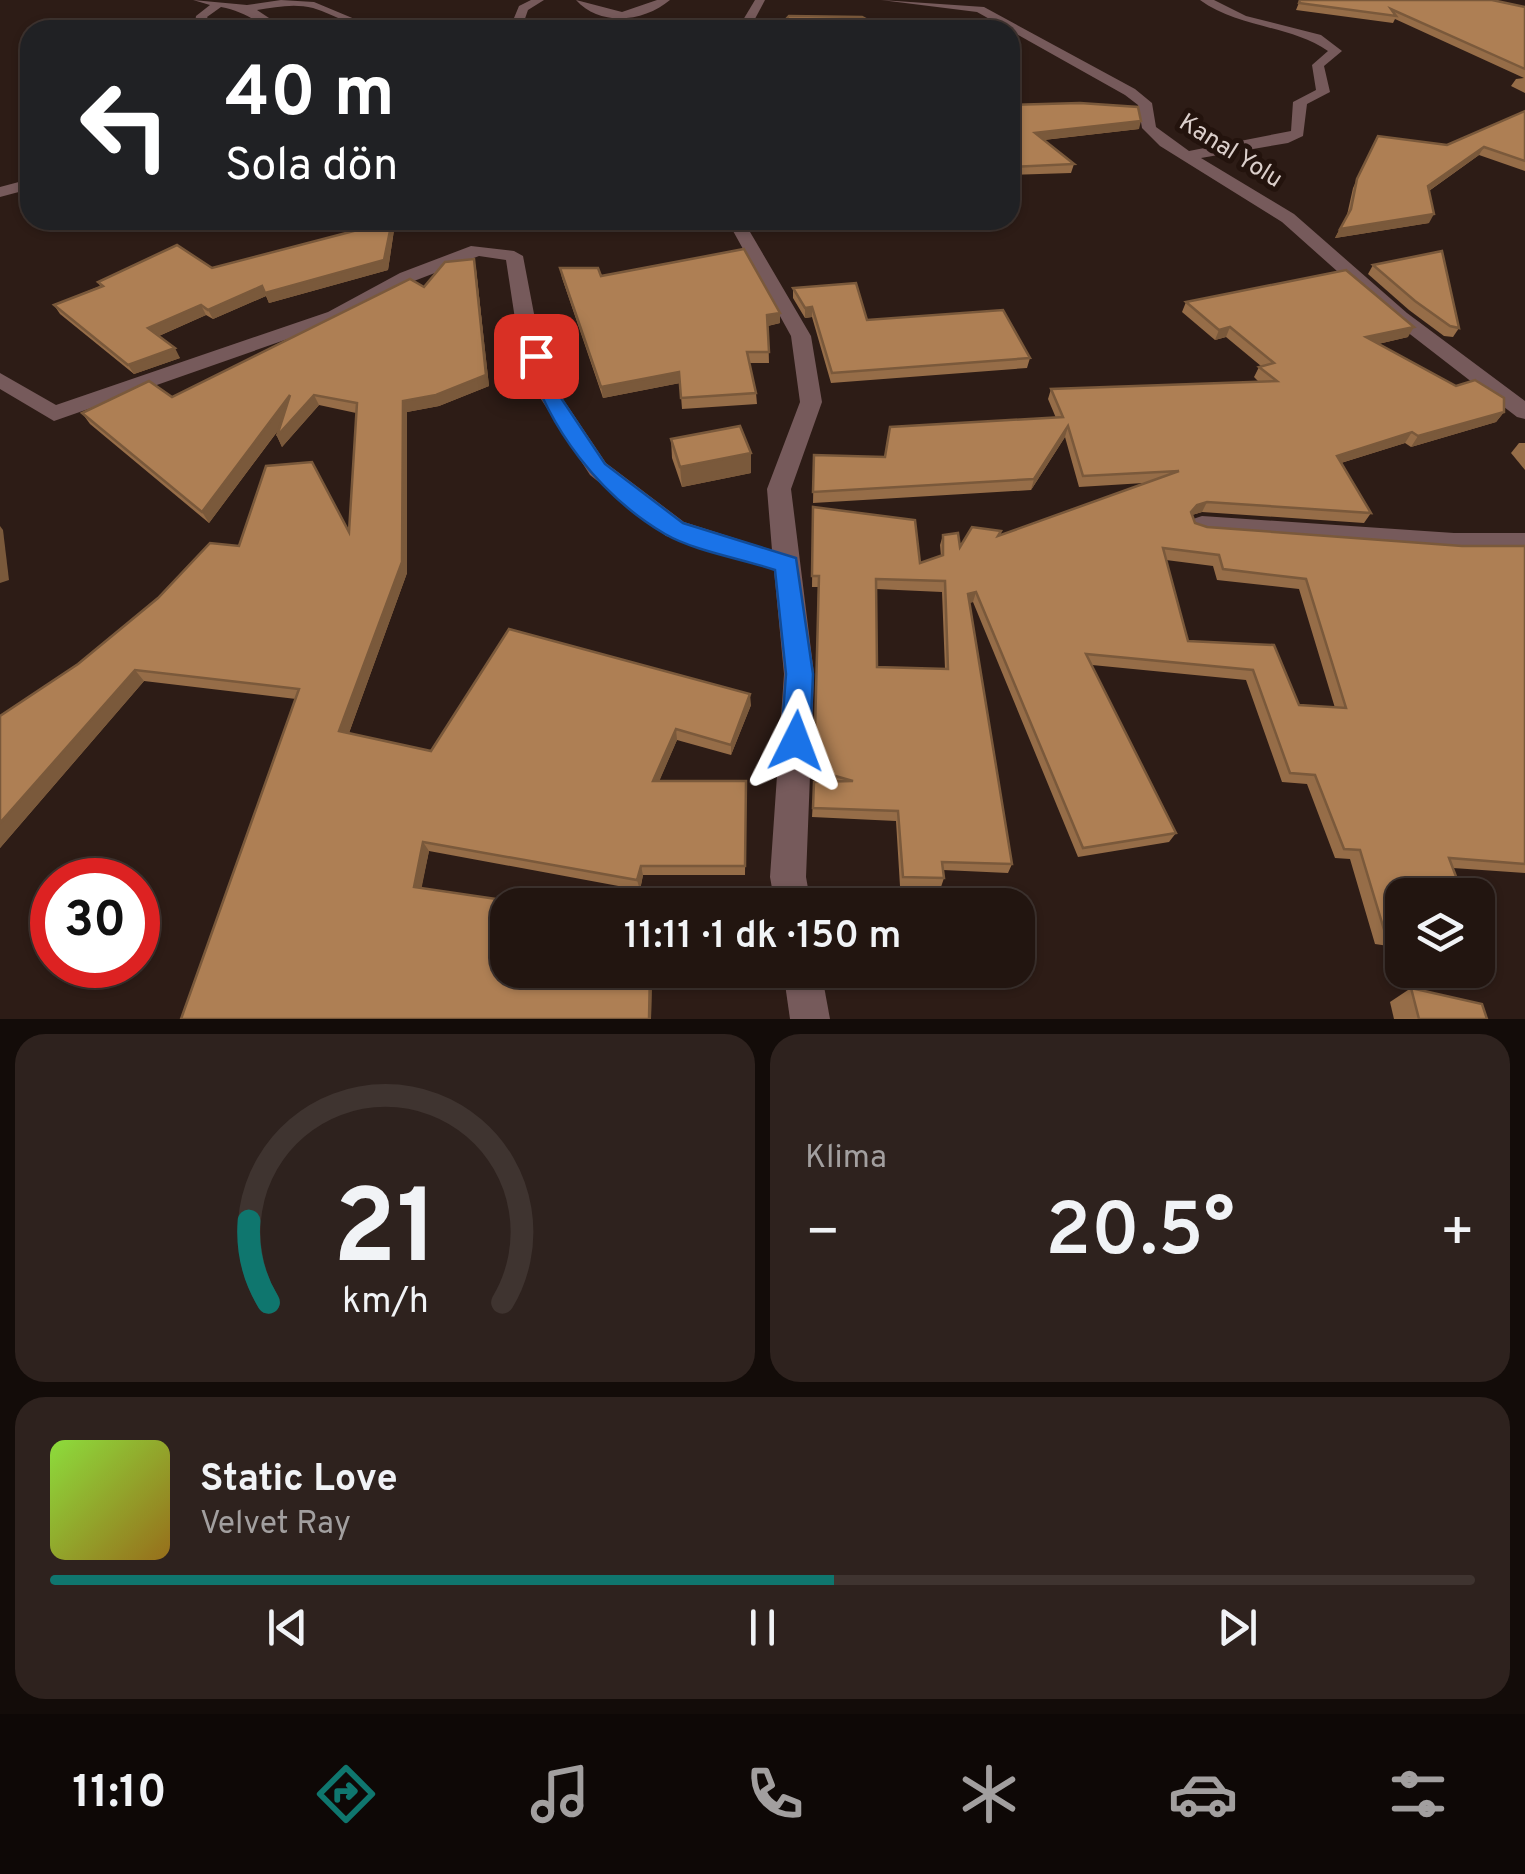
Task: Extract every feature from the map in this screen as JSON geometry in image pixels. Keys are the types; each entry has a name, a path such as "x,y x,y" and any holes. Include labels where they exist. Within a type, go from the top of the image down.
{"street":[{"path":"198,0 248,8 290,2 314,5 350,20"},
{"path":"519,20 523,8 539,0"},
{"path":"580,0 588,10 616,15 650,12 666,0"},
{"name":"Kanal Yolu","path":"886,0 980,9 1000,20"},
{"path":"1188,156 1298,134 1300,102 1324,92 1318,65 1336,51 1317,38 1242,18 1205,0"},
{"path":"201,20 218,4"},
{"path":"248,8 267,20"},
{"name":"Kanal Yolu","path":"1020,31 1130,92 1144,103 1149,128 1288,218 1400,317 1525,412"},
{"path":"741,230 801,336 810,402 779,489 799,674 790,888"},
{"path":"0,378 54,414 335,316 407,277 477,250 514,256 525,320 548,392 598,469 675,529 787,564"},
{"path":"1202,525 1454,543 1525,543"},
{"path":"805,988 810,1019"}],"building":[{"path":"1492,0 1525,7 1525,69 1391,9 1396,16 1299,3"},
{"path":"789,16 868,20 785,20"},
{"path":"1020,105 1138,107 1141,121 1035,133 1074,164 1020,167"},
{"path":"1525,111 1525,161 1484,147 1428,186 1434,214 1340,229 1351,209 1357,179 1378,136 1447,145"},
{"path":"358,230 390,230 384,260 265,293 262,286 208,310 201,305 148,328 175,348 128,365 54,305 103,286 98,282 177,245 212,268"},
{"path":"744,249 780,313 767,315 769,352 747,352 756,393 681,398 679,372 601,387 560,268 598,268 601,276"},
{"path":"1442,251 1459,328 1450,326 1415,301 1373,265"},
{"path":"474,259 486,375 436,395 403,401 402,562 339,731 431,751 509,629 750,694 731,745 676,729 653,781 746,781 745,866 641,866 637,880 423,842 414,887 490,898 490,988 650,988 649,1019 181,1019 299,689 135,670 0,823 0,716 78,664 158,598 210,543 239,546 266,466 312,462 349,532 357,403 314,395 277,436 290,395 202,512 82,413 149,381 172,397 410,279 424,287 445,262"},
{"path":"1346,270 1414,327 1366,337 1456,386 1475,380 1504,398 1504,412 1418,436 1412,432 1337,456 1371,513 1207,502 1191,512 1195,523 1207,527 1462,546 1525,546 1525,864 1449,858 1457,878 1385,878 1385,933 1360,850 1344,849 1315,775 1290,773 1253,670 1086,654 1176,833 1083,848 976,592 968,594 1012,864 942,862 944,878 903,877 898,811 813,808 814,782 853,781 814,770 819,576 812,576 813,507 915,520 920,563 943,555 943,535 958,533 960,547 972,527 1001,531 998,536 1179,471 1083,476 1068,426 1034,479 813,492 814,455 885,457 890,427 1063,417 1051,389 1277,381 1259,367 1274,363 1230,327 1219,330 1186,302","holes":["1163,548 1219,555 1223,569 1306,579 1346,708 1299,705 1274,645 1188,641","876,579 945,581 948,669 877,667"]},
{"path":"856,283 867,320 1003,310 1030,358 832,373 812,307 805,308 793,288"},
{"path":"740,426 751,453 680,467 671,439"},
{"path":"1411,988 1482,1004 1487,1019 1419,1019"}],"route":[{"path":"536,356 548,392 598,469 675,529 787,564 799,674 796,741"}]}
